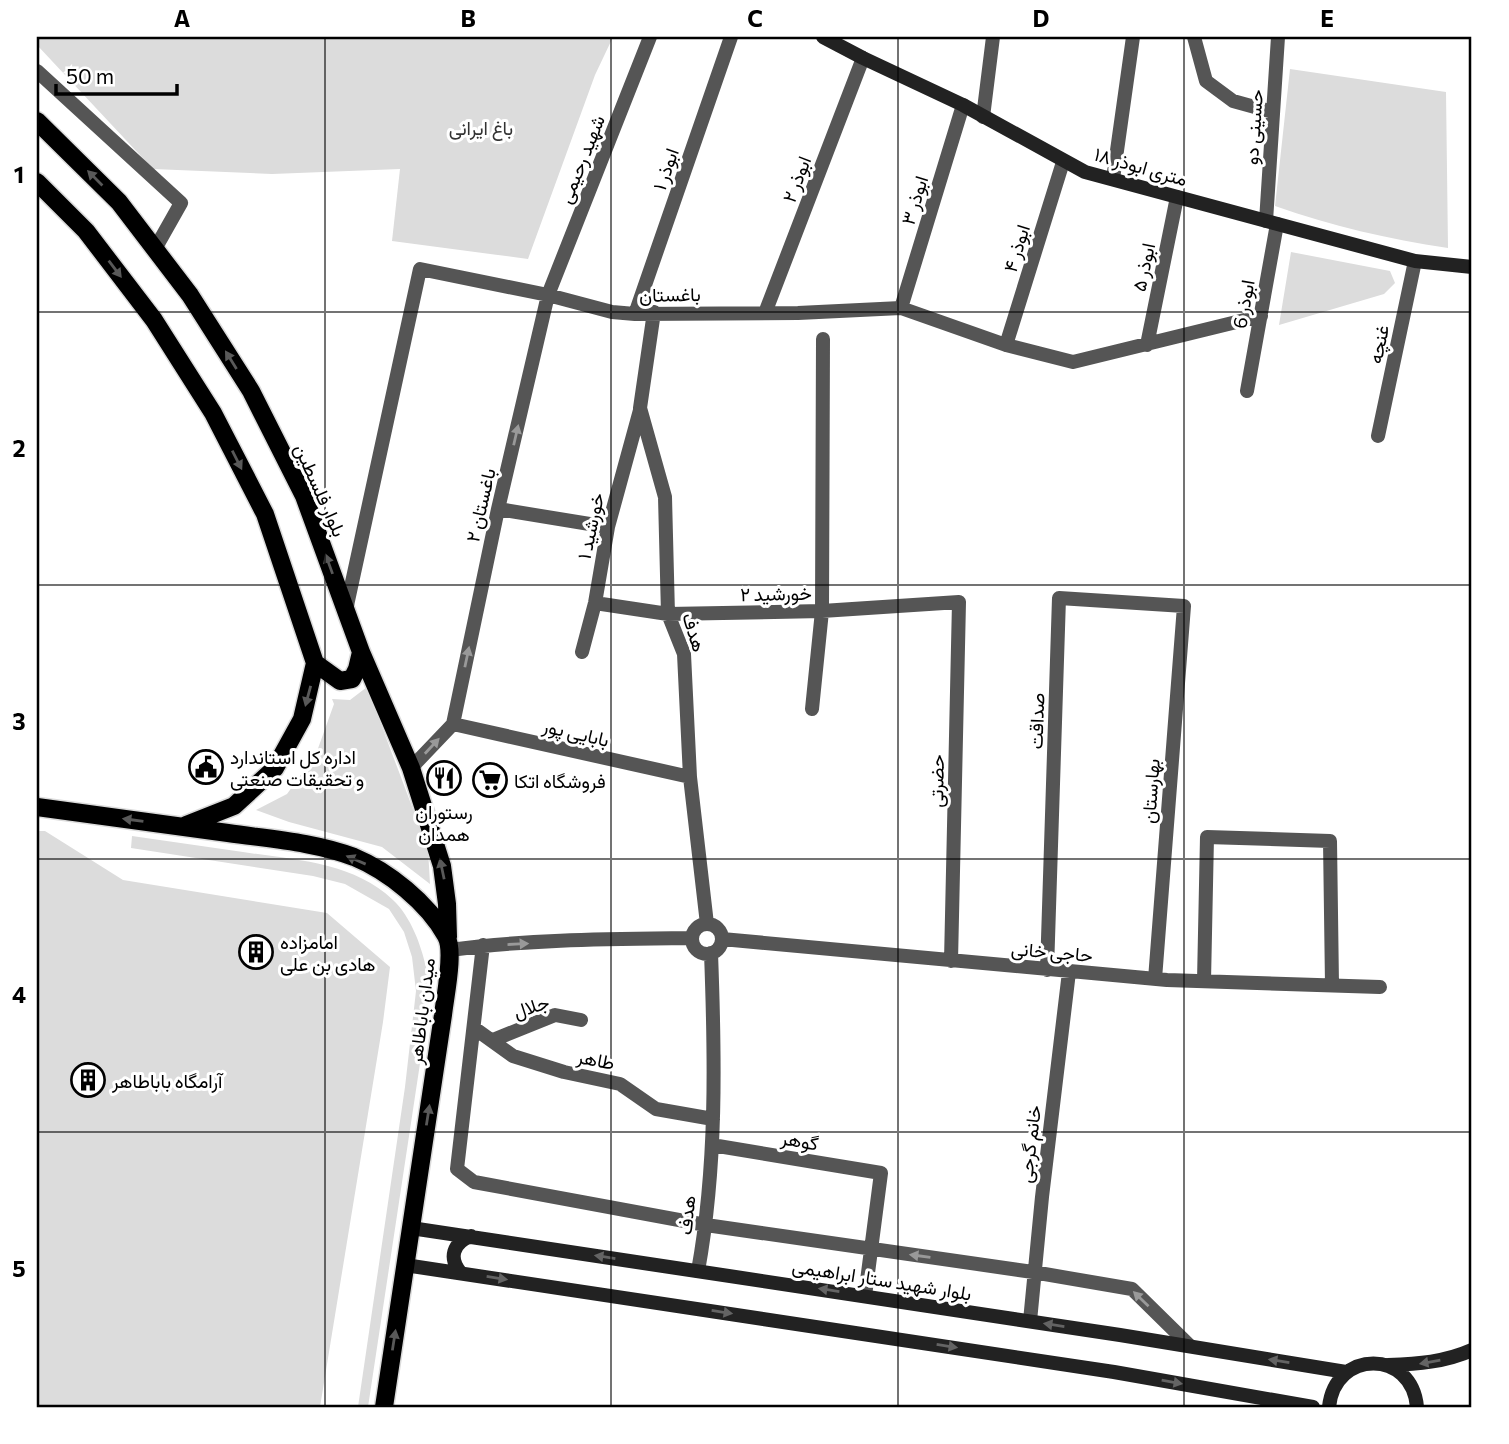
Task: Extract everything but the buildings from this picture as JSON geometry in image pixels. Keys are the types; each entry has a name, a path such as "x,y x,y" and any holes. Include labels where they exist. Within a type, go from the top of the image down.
{"main road":[{"name":"۱۸ متری ابوذر","path":"823,37 963,105 1085,172 1415,261 1472,267"},
{"name":"بلوار فلسطین","path":"37,121 119,202 190,295 251,391 304,496 361,652 411,768 442,866 449,943"},
{"path":"37,182 86,231 154,320 213,413 265,514 316,663 302,719 275,768 234,806 183,827"},
{"path":"316,663 340,681 352,679 361,652"},
{"name":"میدان باباطاهر","path":"37,807 315,847 353,857 387,874 411,894 449,943 443,1015 384,1407"},
{"name":"بلوار شهید ستار ابراهیمی","path":"411,1228 1030,1321 1346,1372"},
{"path":"461,1273 453,1262 453,1254 461,1240 471,1237"},
{"path":"405,1265 1114,1372 1314,1407"},
{"path":"1329,1407 1330,1395 1336,1382 1359,1365 1422,1364 1455,1357 1472,1350"},
{"path":"1385,1365 1399,1371 1410,1382 1417,1407"}],"street":[{"name":"شهید رحیمی","path":"548,295 650,37"},
{"name":"ابوذر ۱","path":"635,314 731,37"},
{"path":"983,117 993,37"},
{"path":"1113,179 1133,37"},
{"path":"1194,37 1206,81 1233,101 1273,112"},
{"name":"حسینی دو","path":"1272,222 1273,112 1278,37"},
{"name":"ابوذر ۲","path":"765,313 863,58"},
{"path":"37,71 181,202 155,249"},
{"name":"ابوذر ۳","path":"901,307 963,105"},
{"name":"ابوذر ۴","path":"1006,345 1063,162"},
{"name":"ابوذر ۵","path":"1147,345 1177,197"},
{"name":"ابوذر 6","path":"1247,391 1261,316 1272,222"},
{"name":"غنچه","path":"1378,436 1415,261"},
{"name":"باغستان","path":"346,610 420,269 548,295 612,312 635,314 765,313 901,307 1006,345 1073,362 1261,316"},
{"name":"باغستان ۲","path":"453,724 498,509 548,295"},
{"name":"هدف","path":"654,313 640,408 665,497 668,614 684,654 690,777 707,924"},
{"path":"812,709 822,611 823,339"},
{"name":"خورشید ۱","path":"582,652 595,603 608,527 640,408"},
{"path":"498,509 608,527"},
{"name":"صداقت","path":"1047,970 1059,598 1184,606"},
{"name":"خورشید ۲","path":"595,603 668,614 822,611 959,603"},
{"name":"حضرتی","path":"951,961 959,603"},
{"name":"بهارستان","path":"1155,979 1184,606"},
{"path":"411,768 453,724"},
{"name":"بابایی پور","path":"453,724 690,777"},
{"path":"1205,982 1207,836 1329,841 1332,985"},
{"path":"707,924 720,931 722,939 711,953 698,950 692,938 694,931 707,924"},
{"path":"449,943 483,945 692,938"},
{"name":"حاجی خانی","path":"722,939 1155,979 1380,987"},
{"path":"483,945 457,1169 474,1182 706,1225 1033,1272 1132,1289 1190,1346"},
{"name":"هدف","path":"698,1271 706,1225 712,1145 711,953"},
{"name":"خانم گرجی","path":"1030,1321 1033,1272 1069,972"},
{"name":"جلال","path":"493,1040 555,1015 581,1020"},
{"name":"طاهر","path":"474,1028 513,1056 564,1072 620,1084 656,1109 713,1119"},
{"name":"گوهر","path":"712,1145 881,1172 870,1249"},
{"path":"865,1296 870,1249"}],"green space":[{"name":"باغ ایرانی","path":"37,37 613,37 595,75 528,259 392,241 400,169 272,174 153,169 37,45"},
{"path":"1290,69 1446,92 1448,248 1360,231 1275,206"},
{"path":"1291,252 1390,271 1395,283 1384,294 1279,325"},
{"path":"367,687 428,849 430,884 382,847 289,822 256,810 287,794 316,754 334,704 332,699 350,700"},
{"path":"37,831 45,831 123,880 327,913 390,967 320,1407 37,1407"},
{"path":"132,836 303,861 342,870 377,887 393,900 410,923 418,941 427,975 427,1011 368,1407 358,1407 405,1087 416,991 412,957 404,932 389,909 345,884 313,876 131,848"}],"place":[{"name":"اداره کل استاندارد و تحقیقات صنعتی","path":"206,767"},
{"name":"رستوران همدان","path":"444,778"},
{"name":"فروشگاه اتکا","path":"490,780"},
{"name":"امامزاده هادی بن علی","path":"256,952"},
{"name":"آرامگاه باباطاهر","path":"88,1080"}]}
